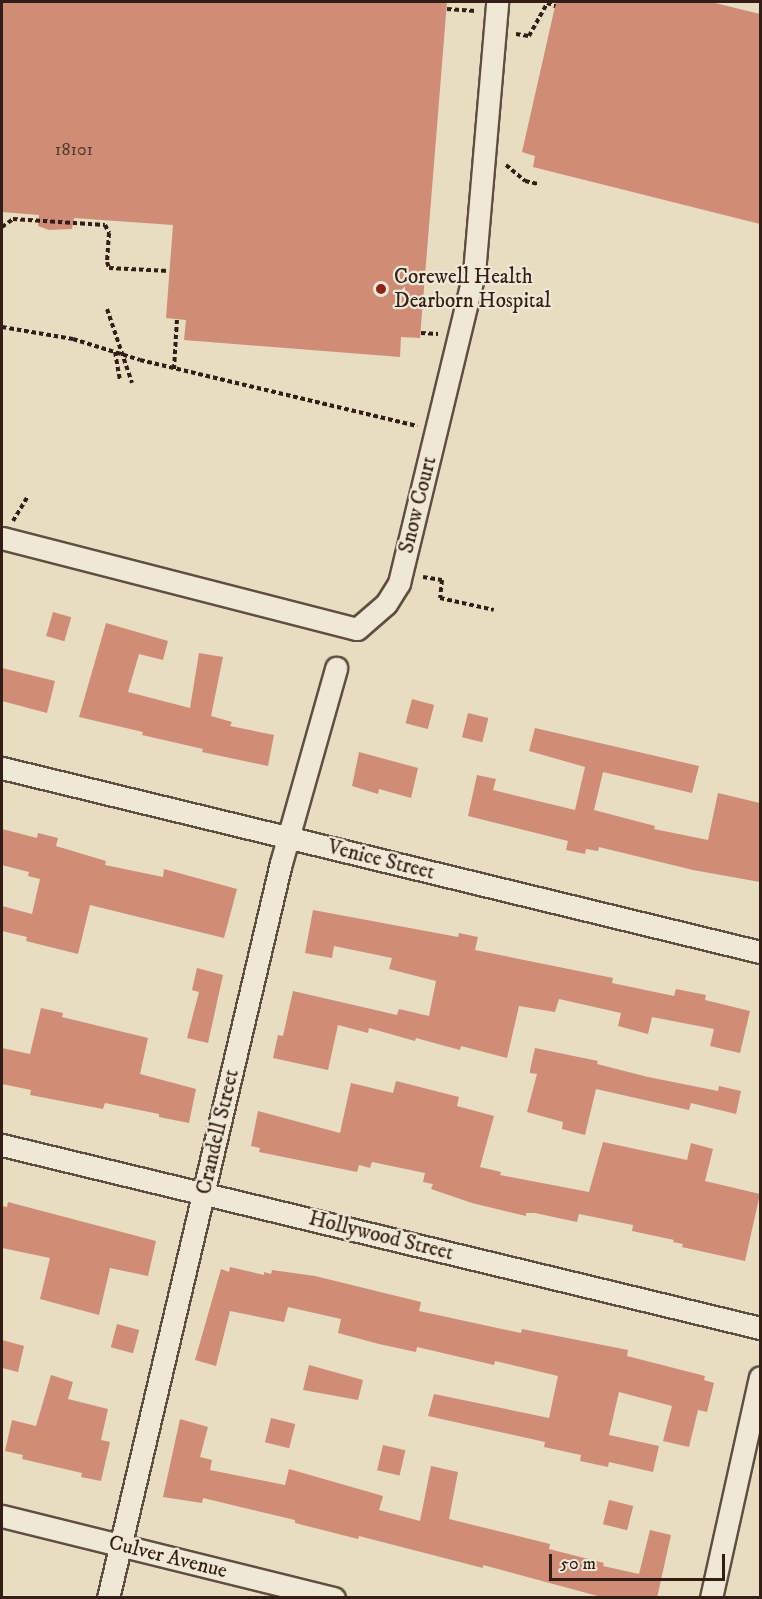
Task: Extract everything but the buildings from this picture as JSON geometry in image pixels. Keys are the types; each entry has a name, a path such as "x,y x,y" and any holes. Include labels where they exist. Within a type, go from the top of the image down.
{"street":[{"name":"Snow Court","path":"6,531 357,629 386,604 399,583 474,273 488,6"},
{"name":"Crandell Street","path":"108,1598 289,837 336,668"},
{"name":"Venice Street","path":"2,768 760,952"},
{"name":"Hollywood Street","path":"2,1145 760,1328"},
{"path":"711,1598 760,1377"},
{"name":"Culver Avenue","path":"2,1516 334,1598"}],"path":[{"path":"509,33 529,36 547,3 555,6"},
{"path":"447,9 488,6"},
{"path":"498,159 525,181 538,184"},
{"path":"2,227 13,219 105,225 109,233 107,262 109,268 170,271"},
{"path":"107,309 132,383"},
{"path":"174,369 177,319"},
{"path":"2,327 73,339 174,369 420,427"},
{"path":"421,333 446,335"},
{"path":"115,352 120,380"},
{"path":"6,531 28,496"},
{"path":"416,576 442,580 440,598 494,610"}],"place":[{"name":"Corewell Health Dearborn Hospital","path":"381,289"}]}
